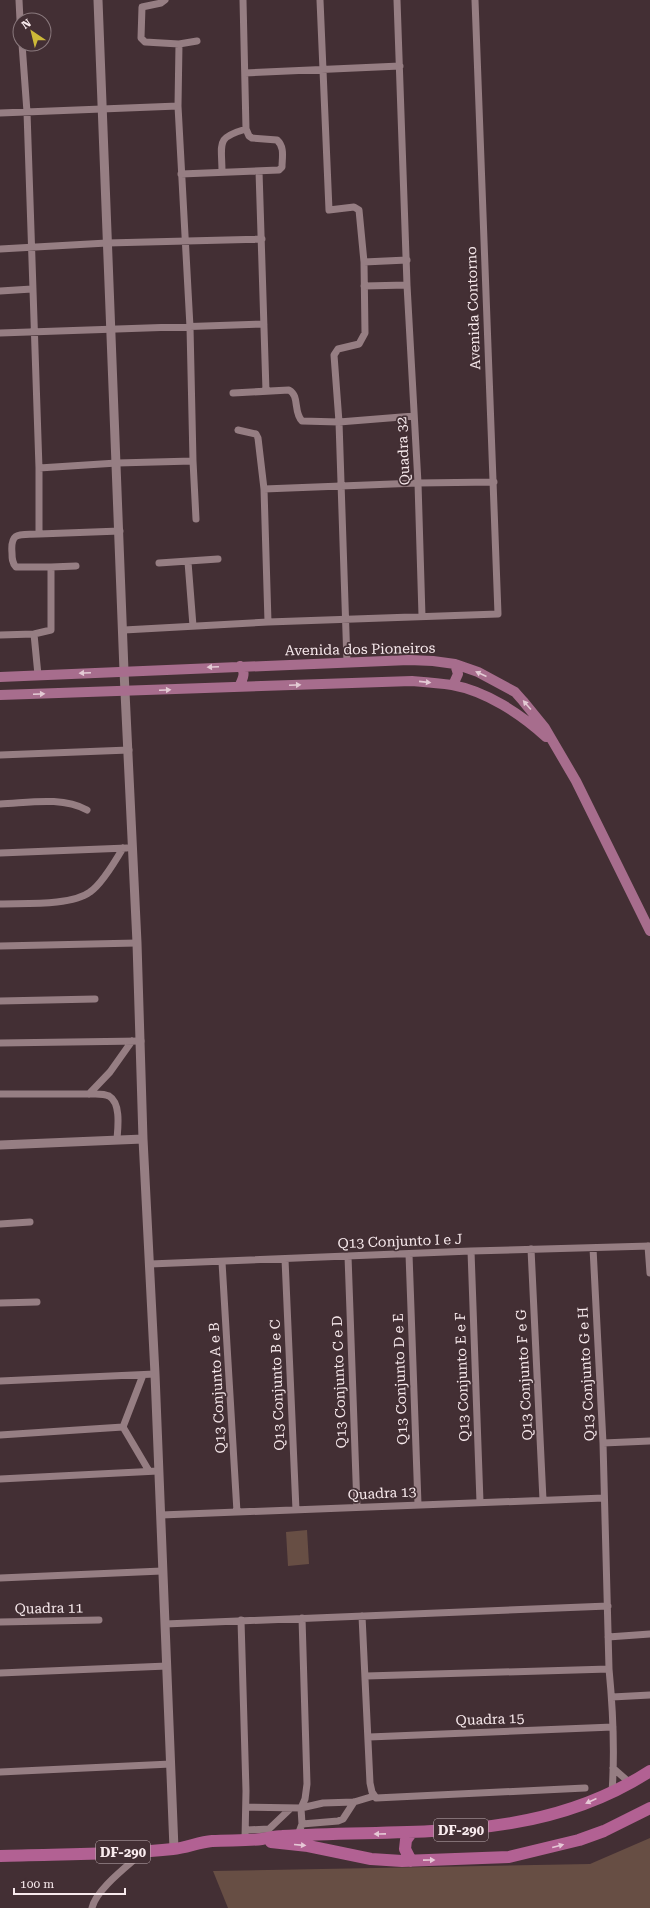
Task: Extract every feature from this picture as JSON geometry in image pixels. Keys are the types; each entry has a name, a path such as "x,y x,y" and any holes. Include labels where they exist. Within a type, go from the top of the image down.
{"highway":[{"name":"DF-290","path":"262,1839 300,1830 411,1833 465,1830 525,1821 548,1816 582,1805 631,1783 650,1771"},
{"name":"DF-290","path":"0,1856 174,1849 246,1835 270,1842 308,1846 370,1858 411,1861 509,1857 546,1849 604,1831 650,1808"},
{"path":"411,1833 406,1840 404,1849 411,1861"}],"main road":[{"name":"Avenida dos Pioneiros","path":"0,677 408,660 432,660 455,664 478,672 515,692 535,714 576,781 650,931"},
{"path":"453,685 458,674 455,664"},
{"path":"240,666 243,668 244,674 240,687"},
{"path":"0,695 126,692 412,681 453,685 492,699 524,718 552,742"}],"street":[{"path":"19,0 20,12"},
{"path":"98,0 124,630 124,671 129,750 137,943 136,1041 150,1264 155,1374 154,1471 161,1515 174,1849"},
{"path":"165,0 161,3 142,7 141,38 145,42 179,44 197,42"},
{"path":"182,174 281,169 282,148 278,140 249,136 246,129 243,0"},
{"path":"320,0 329,210 354,207 359,210 364,262 365,333 359,344 338,349 334,355 339,422 347,663"},
{"name":"Quadra 32","path":"397,0 407,285 418,483 422,616"},
{"name":"Avenida Contorno","path":"422,616 498,614 474,0"},
{"path":"179,44 178,106 190,327 196,519"},
{"path":"23,52 27,112 39,468 38,534"},
{"path":"245,73 322,68 400,66"},
{"path":"0,113 178,106"},
{"path":"222,172 222,142 229,134 246,129"},
{"path":"258,170 262,239 266,391"},
{"path":"0,249 107,243 262,239"},
{"path":"364,262 406,260"},
{"path":"364,286 407,285"},
{"path":"0,291 32,290"},
{"path":"0,333 264,324"},
{"path":"233,393 289,390 295,395 297,414 302,421 339,422 414,416"},
{"path":"238,430 251,431 256,434 264,489 268,622"},
{"path":"39,468 117,463 193,461"},
{"path":"264,489 418,483 494,482"},
{"path":"76,566 16,567 12,562 11,542 14,537 18,535 120,531"},
{"path":"159,563 218,559"},
{"path":"188,562 193,626"},
{"path":"0,635 34,634 49,631 52,628 51,567"},
{"path":"124,630 268,622 422,616"},
{"path":"34,634 38,675"},
{"path":"0,756 129,750"},
{"path":"0,804 57,801 76,804 86,810"},
{"path":"0,853 133,847"},
{"path":"0,904 66,901 86,895 95,887 123,848"},
{"path":"0,946 137,943"},
{"path":"0,1001 95,999"},
{"path":"0,1043 136,1041"},
{"path":"89,1094 136,1041"},
{"path":"0,1094 89,1094 110,1097 114,1102 118,1122 117,1139"},
{"path":"0,1145 143,1138"},
{"path":"0,1224 30,1222"},
{"path":"649,1246 650,1272"},
{"name":"Q13 Conjunto I e J","path":"150,1264 471,1251 649,1246"},
{"name":"Q13 Conjunto G e H","path":"593,1248 603,1443 609,1669 612,1697 612,1792"},
{"name":"Q13 Conjunto F e G","path":"530,1249 543,1500"},
{"name":"Q13 Conjunto E e F","path":"471,1251 480,1502"},
{"name":"Q13 Conjunto D e E","path":"409,1254 418,1504"},
{"name":"Q13 Conjunto C e D","path":"348,1256 357,1508"},
{"name":"Q13 Conjunto B e C","path":"285,1259 296,1510"},
{"name":"Q13 Conjunto A e B","path":"222,1262 237,1512"},
{"path":"0,1304 37,1302"},
{"path":"0,1381 155,1374"},
{"path":"123,1427 144,1375"},
{"path":"123,1427 154,1471"},
{"path":"0,1435 123,1427"},
{"path":"603,1443 650,1441"},
{"path":"0,1479 154,1471"},
{"name":"Quadra 13","path":"161,1515 604,1498"},
{"path":"0,1578 162,1571"},
{"path":"165,1624 608,1606"},
{"path":"362,1616 369,1737 370,1783 374,1796"},
{"path":"302,1618 307,1784 305,1798 301,1808 300,1830 343,1819 354,1802"},
{"name":"Quadra 11","path":"0,1622 99,1620"},
{"path":"241,1620 247,1807 246,1835 269,1829 290,1809"},
{"path":"608,1636 650,1634"},
{"path":"0,1673 167,1666"},
{"path":"366,1676 609,1669"},
{"path":"612,1697 650,1695"},
{"name":"Quadra 15","path":"369,1737 613,1727"},
{"path":"0,1772 171,1764"},
{"path":"613,1768 631,1783"},
{"path":"247,1807 290,1809 323,1803 354,1802 374,1796 381,1799 585,1788"},
{"path":"92,1908 94,1900 103,1890 145,1851"}],"shaded area":[{"path":"307,1530 309,1564 288,1566 286,1532"},
{"path":"650,1838 650,1908 228,1908 213,1871 590,1864"}]}
